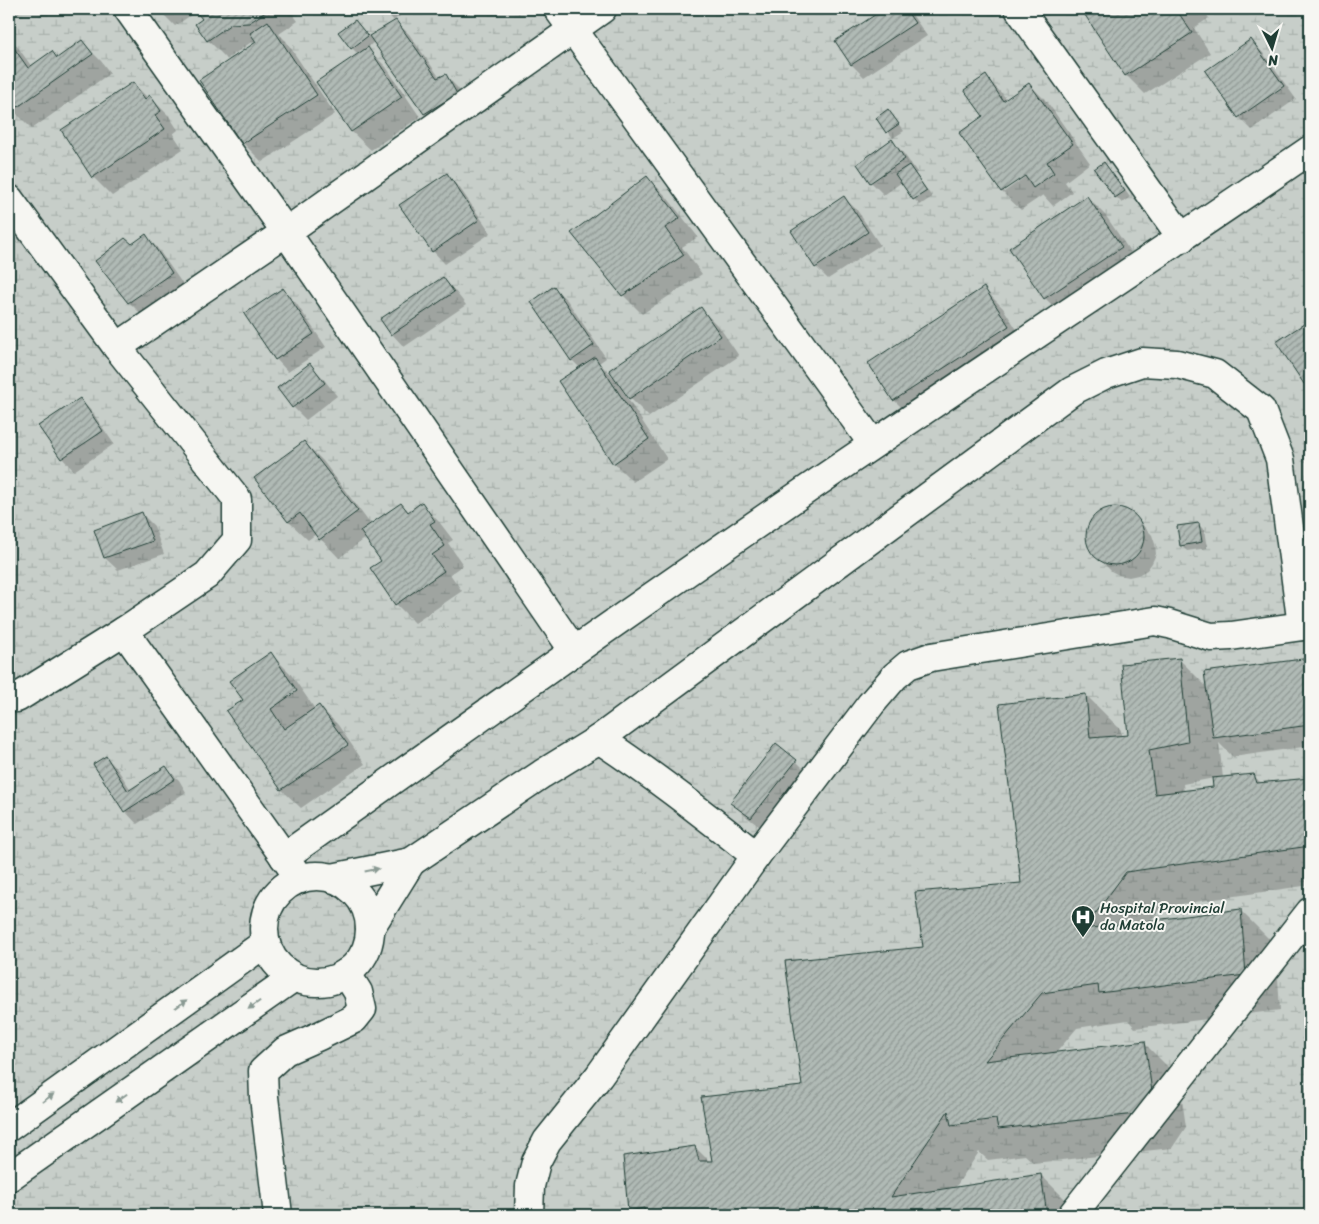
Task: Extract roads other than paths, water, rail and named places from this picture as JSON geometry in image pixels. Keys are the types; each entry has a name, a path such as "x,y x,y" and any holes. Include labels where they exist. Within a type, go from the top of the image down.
{"street":[{"path":"128,9 286,232 574,651"},
{"path":"117,347 286,232 565,19 602,9"},
{"path":"1019,9 1182,238"},
{"path":"565,19 874,444"},
{"path":"332,878 347,886 359,897 367,911 370,928 368,945 359,961 346,973 330,980 312,982 294,977 282,969 272,957 265,943 263,928 266,912 274,898 285,886 292,868 574,651 874,444 1310,150"},
{"path":"9,199 117,347 237,499 237,540 207,575 124,631 16,698 9,698"},
{"path":"124,631 292,868 316,876 332,878 411,862 542,774 599,739 1072,392 1106,374 1142,362 1177,364 1215,374 1261,410 1280,459 1306,626 1211,637 1154,621 932,657 908,665 895,676 871,704 756,856 599,1076 547,1141 536,1162 530,1186 529,1215"},
{"path":"599,739 700,811 756,856"},
{"path":"370,928 411,862"},
{"path":"1072,1215 1310,912"},
{"path":"9,1127 265,943"},
{"path":"278,1215 264,1097 263,1071 285,1051 354,1019 362,1009 358,992 346,973"},
{"path":"9,1177 294,977"}],"place":[{"name":"Hospital Provincial da Matola","path":"1083,938"}]}
